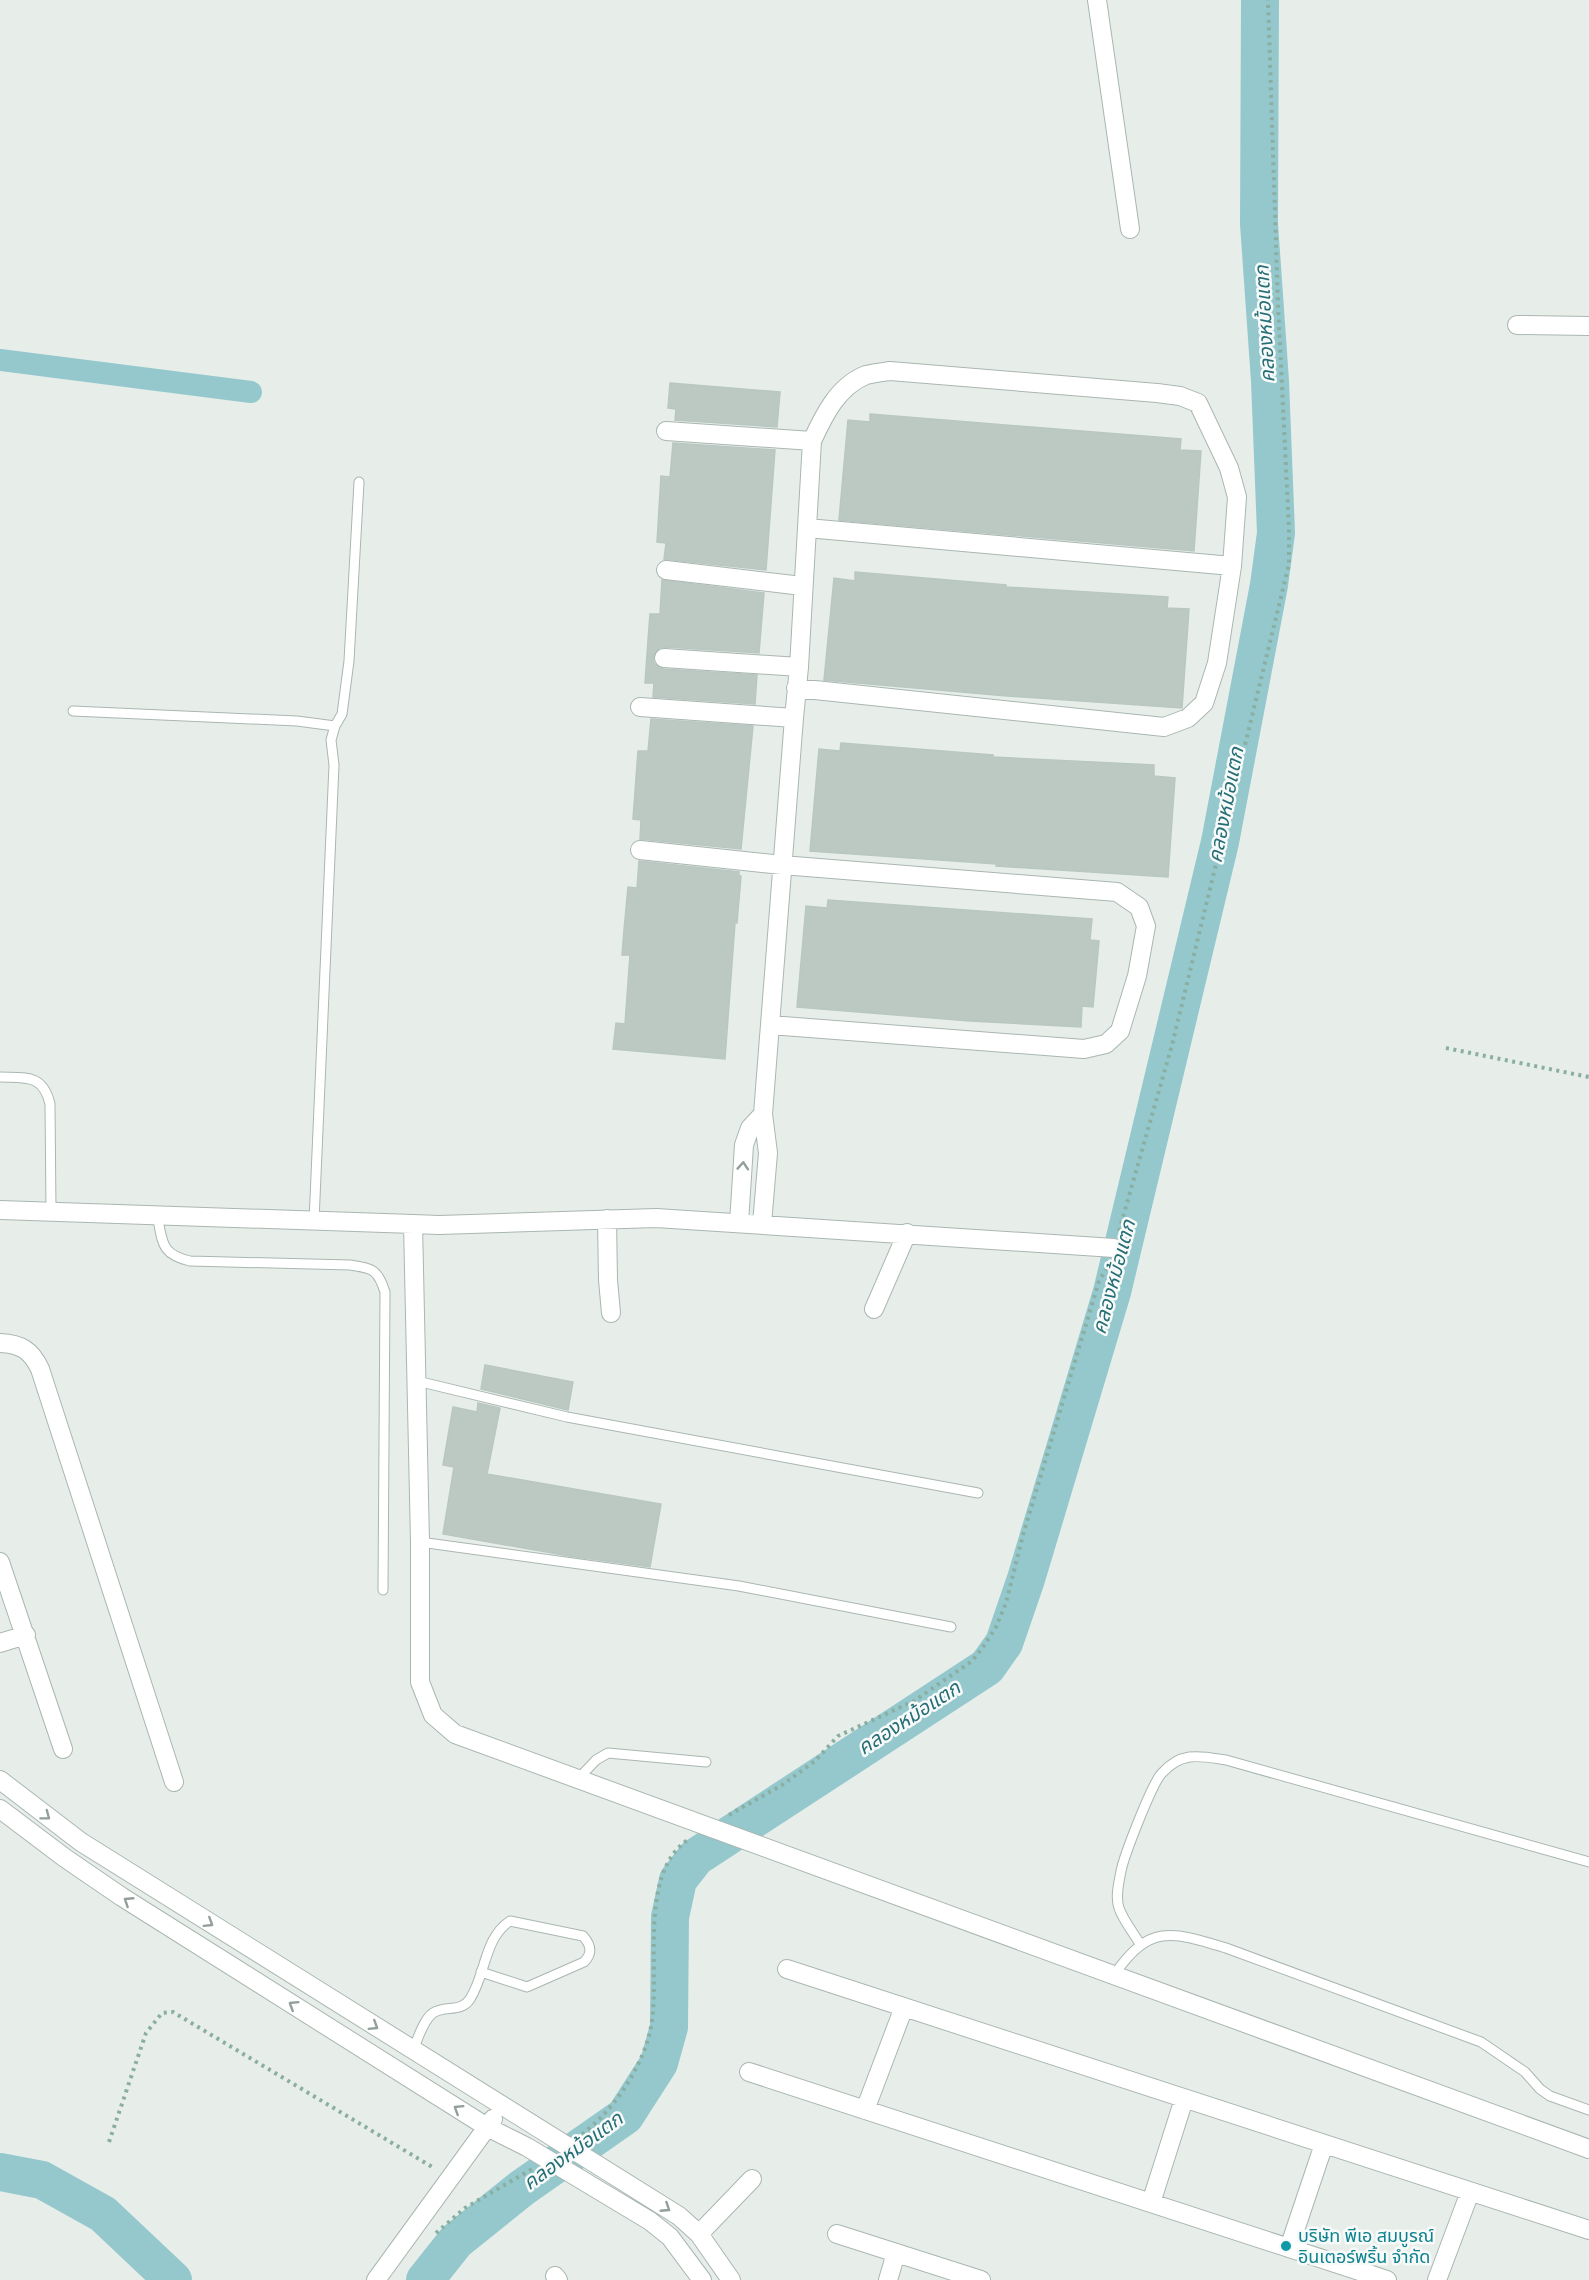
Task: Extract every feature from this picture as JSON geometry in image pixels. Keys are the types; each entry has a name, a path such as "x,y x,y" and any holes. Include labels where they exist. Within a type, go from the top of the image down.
{"street":[{"path":"1097,0 1130,229"},
{"path":"1517,325 1589,326"},
{"path":"762,1224 768,1153 763,1114 796,688 799,666 812,441 828,408 847,388 866,375 890,371 1179,396 1198,403 1229,468 1237,497 1232,566 1217,663 1204,703 1188,718 1164,727 796,688"},
{"path":"666,431 812,441"},
{"path":"807,528 1232,566"},
{"path":"666,570 802,586"},
{"path":"664,658 799,666"},
{"path":"640,707 794,718"},
{"path":"640,850 782,865 1117,892 1139,907 1146,926 1137,976 1120,1031 1106,1044 1084,1049 770,1025"},
{"path":"739,1223 744,1145 750,1128 763,1114"},
{"path":"0,1210 439,1226 656,1218 1114,1248"},
{"path":"607,1219 611,1313"},
{"path":"413,1224 420,1542 420,1682 434,1715 455,1734 1589,2149"},
{"path":"874,1309 907,1233"},
{"path":"0,1343 27,1349 40,1369 174,1782"},
{"path":"0,1562 63,1749"},
{"path":"0,1643 26,1635"},
{"path":"0,1780 81,1842 680,2216 699,2234 731,2280"},
{"path":"0,1809 122,1897 487,2127 527,2147 650,2221 670,2238 702,2280"},
{"path":"65,1858 81,1842"},
{"path":"259,1983 270,1961"},
{"path":"787,1969 1589,2230"},
{"path":"865,2109 904,2007"},
{"path":"749,2072 1387,2280"},
{"path":"1151,2203 1184,2098"},
{"path":"376,2280 503,2106"},
{"path":"1289,2248 1324,2144"},
{"path":"699,2234 752,2179"},
{"path":"1437,2280 1470,2192"},
{"path":"837,2234 981,2280"},
{"path":"888,2280 896,2253"}],"lane":[{"path":"314,1221 334,765 331,740 334,726 342,714 349,661 359,482"},
{"path":"73,711 297,721 334,726"},
{"path":"0,1077 28,1078 40,1083 47,1090 50,1104 51,1211"},
{"path":"157,1215 164,1245 174,1257 190,1261 350,1265 369,1268 380,1276 385,1292 383,1590"},
{"path":"417,1381 567,1417 978,1493"},
{"path":"420,1542 739,1586 951,1627"},
{"path":"578,1779 596,1760 608,1753 706,1762"},
{"path":"1140,1944 1119,1907 1117,1893 1121,1869 1150,1794 1161,1773 1179,1760 1194,1755 1226,1760 1589,1862"},
{"path":"413,2050 427,2020 434,2013 461,2008 470,1999 495,1935 510,1921 583,1936 591,1950 590,1957 584,1962 527,1987 517,1986 481,1972"},
{"path":"1114,1975 1128,1955 1140,1944 1165,1934 1192,1937 1226,1947 1481,2042 1525,2072 1540,2089 1550,2096 1589,2110"}],"path":[{"path":"1446,1048 1589,1077"},
{"path":"720,1820 782,1785 815,1761 838,1736 914,1701 972,1661 983,1647 996,1627 1006,1603 1023,1535 1099,1281 1107,1269 1114,1248"},
{"path":"579,2136 589,2129 614,2102 636,2069 650,2036 654,1994 654,1912 662,1879 672,1854 686,1840 694,1836"},
{"path":"109,2142 146,2033 162,2013 173,2012 450,2178"},
{"path":"434,2234 465,2208 534,2168"}],"building":[{"path":"670,383 780,392 777,427 675,420 676,409 668,408"},
{"path":"870,414 1181,439 1180,450 1201,451 1194,551 839,520 848,420 870,422"},
{"path":"673,443 775,450 766,570 664,559 666,543 657,542 661,476 670,477"},
{"path":"855,572 1006,585 1006,587 1168,597 1167,608 1189,609 1182,708 824,680 834,578 855,581"},
{"path":"662,580 764,593 759,653 665,647 659,648 653,657 654,663 663,669 757,675 755,704 653,697 654,683 645,683 650,614 660,614"},
{"path":"651,719 753,726 741,849 640,839 641,820 633,819 638,751 648,751"},
{"path":"841,743 993,755 993,757 1154,765 1154,776 1175,778 1168,877 810,851 819,749 840,751"},
{"path":"639,861 739,872 741,876 737,923 735,923 725,1059 613,1049 616,1023 625,1024 630,955 622,955 624,930 628,887 637,888"},
{"path":"828,900 1092,919 1090,940 1099,941 1093,1007 1082,1006 1081,1027 970,1021 797,1007 806,906 827,908"},
{"path":"485,1365 573,1382 568,1410 481,1389"},
{"path":"478,1403 500,1408 487,1474 661,1504 650,1567 569,1556 443,1534 454,1467 443,1465 453,1407 477,1412"}],"waterway":[{"name":"คลองหม้อแตก","path":"425,2280 456,2241 522,2188 625,2116 659,2063 669,2027 670,1917 678,1880 696,1857 987,1667 1004,1643 1026,1579 1112,1292 1220,842 1269,585 1276,533 1270,381 1259,224 1260,0"},
{"path":"0,360 251,392"},
{"path":"0,2172 42,2180 103,2214 173,2280"}],"place":[{"name":"บริษัท พีเอ สมบูรณ์ อินเตอร์พริ้น จำกัด","path":"1286,2246"}]}
